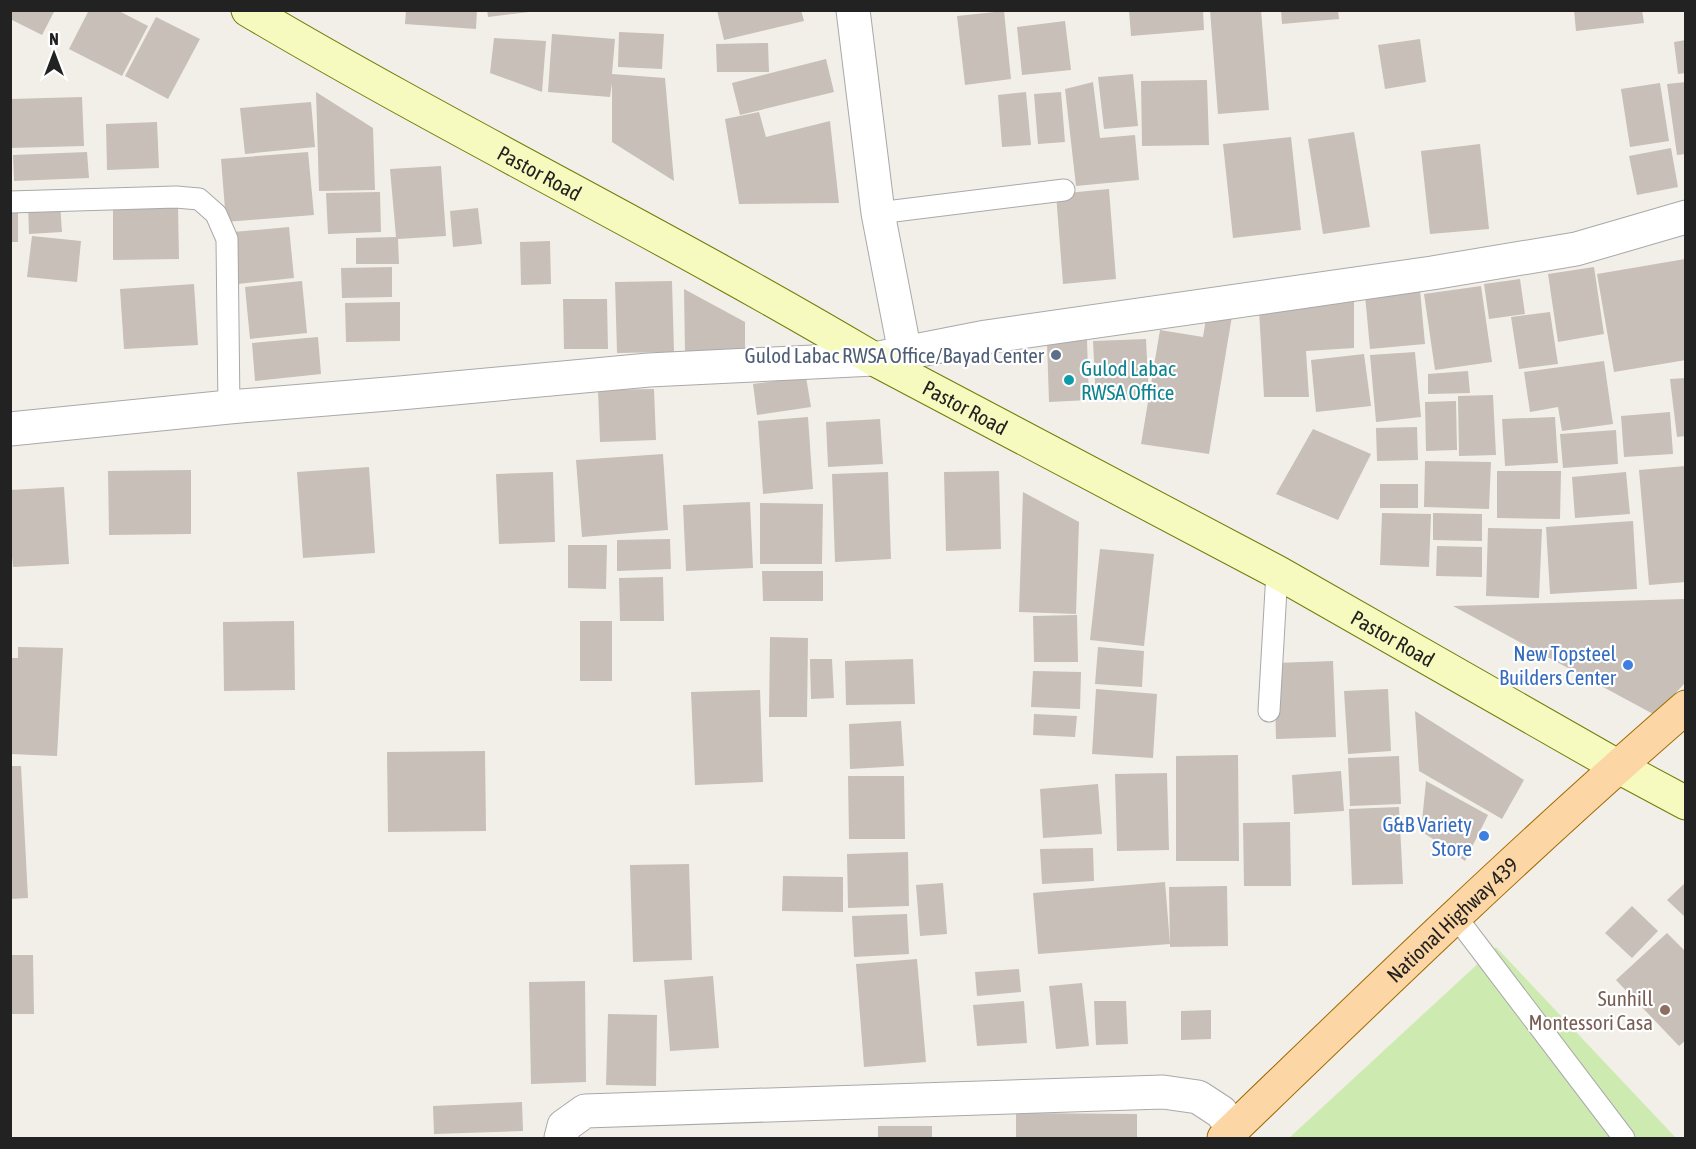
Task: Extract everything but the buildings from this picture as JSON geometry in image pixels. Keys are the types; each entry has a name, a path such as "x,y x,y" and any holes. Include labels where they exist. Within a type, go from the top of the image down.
{"main road":[{"name":"Pastor Road","path":"248,10 478,140 813,323 873,359 1277,572 1686,803"},
{"name":"National Highway 439","path":"1229,1134 1617,766 1686,707"}],"street":[{"path":"853,10 878,213 905,353"},
{"path":"10,429 229,406 650,370 873,359 986,337 1432,273 1576,249 1686,217"},
{"path":"561,1138 564,1126 585,1111 1162,1092 1198,1097 1221,1112 1229,1134"}],"lane":[{"path":"878,213 1064,190"},
{"path":"10,202 176,196 199,199 216,214 227,239 229,406"},
{"path":"1269,711 1277,572"},
{"path":"1456,917 1624,1138"}],"green space":[{"path":"1496,947 1676,1138 1289,1138"}],"place":[{"name":"Gulod Labac RWSA Office/Bayad Center","path":"1056,355"},
{"name":"Gulod Labac RWSA Office","path":"1069,380"},
{"name":"New Topsteel Builders Center","path":"1628,665"},
{"name":"G&B Variety Store","path":"1484,836"},
{"name":"Sunhill Montessori Casa","path":"1665,1010"}]}
